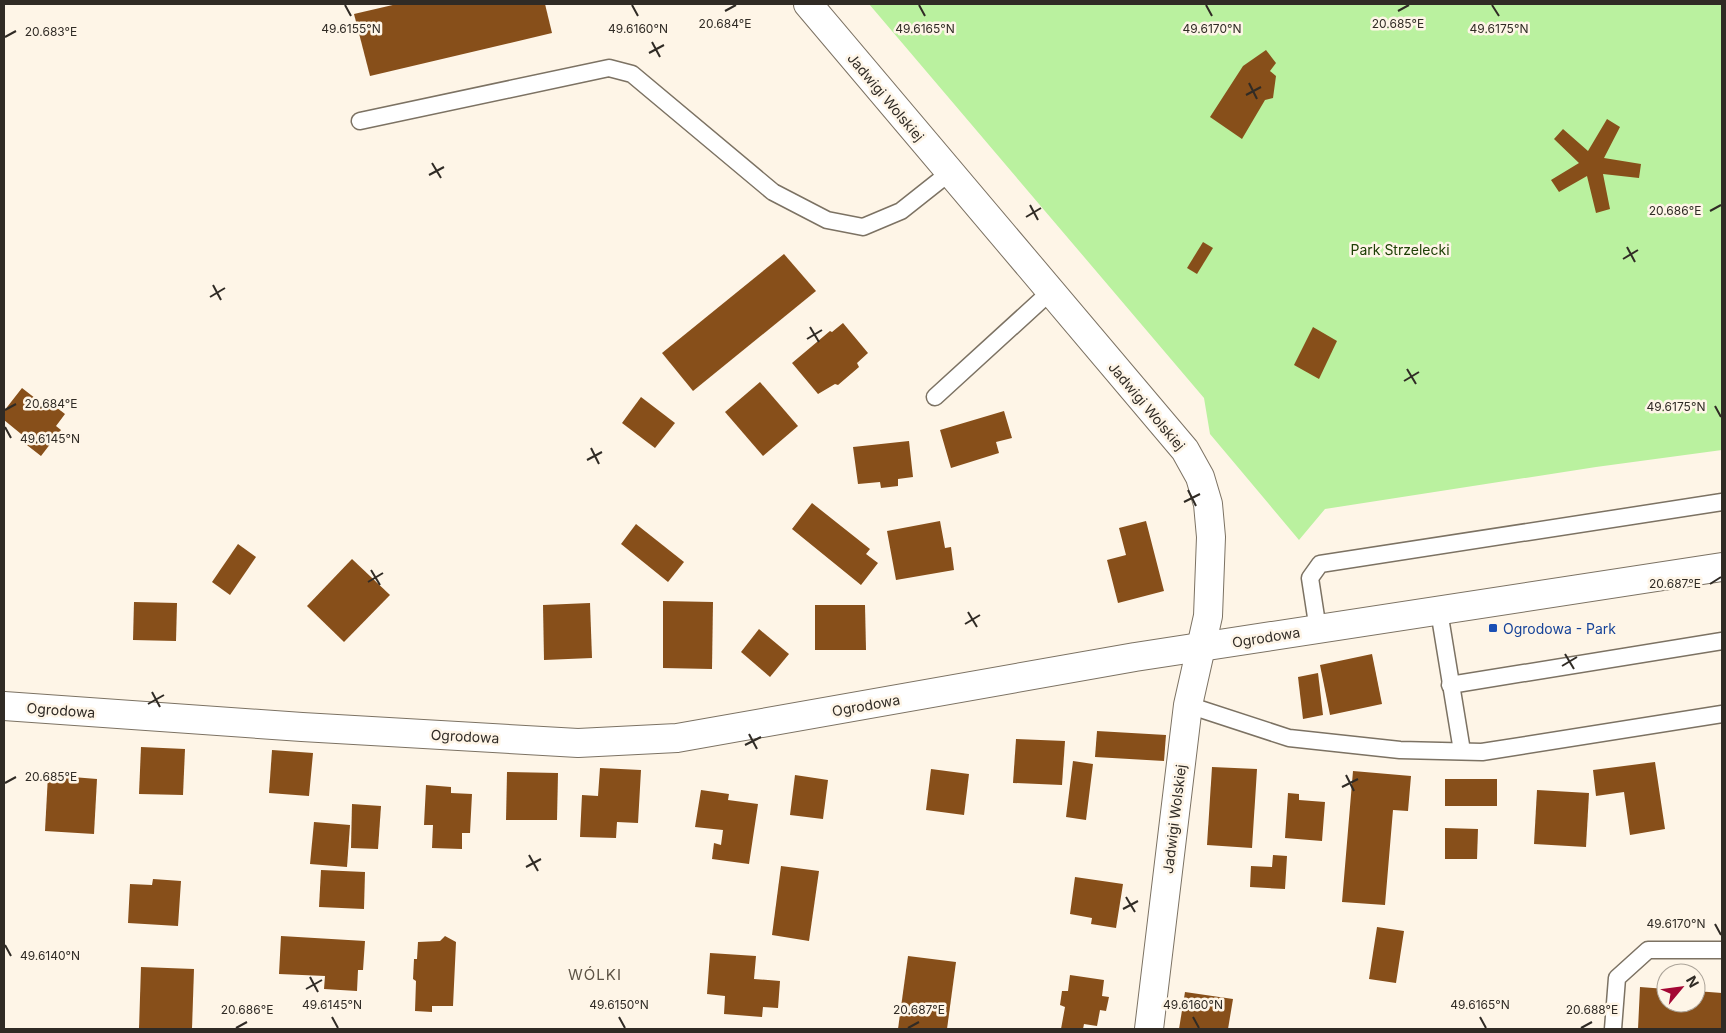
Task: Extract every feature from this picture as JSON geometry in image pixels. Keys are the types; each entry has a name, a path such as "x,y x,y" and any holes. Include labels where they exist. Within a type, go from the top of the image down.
{"street":[{"name":"Jadwigi Wolskiej","path":"808,4 1185,450 1200,477 1208,504 1211,537 1208,616 1188,705 1149,1029"},
{"name":"Ogrodowa","path":"4,706 578,743 677,738 1125,659 1722,567"}],"lane":[{"path":"360,121 609,68 632,74 773,192 827,220 863,227 901,211 949,172"},
{"path":"935,397 1050,292"},
{"path":"1318,630 1310,578 1320,564 1722,502"},
{"path":"1438,611 1462,751"},
{"path":"1450,685 1722,641"},
{"path":"1188,705 1289,738 1400,750 1482,752 1722,714"},
{"path":"1613,1029 1617,978 1648,950 1722,950"}],"green space":[{"name":"Park Strzelecki","path":"869,4 1722,4 1722,450 1596,467 1325,509 1299,540 1210,434 1204,398"}],"building":[{"path":"397,4 545,4 552,33 370,76 354,14"},
{"path":"1266,50 1276,63 1270,71 1276,76 1273,98 1265,100 1242,139 1210,117 1243,66"},
{"path":"1607,119 1620,127 1604,158 1641,164 1639,178 1603,174 1610,209 1596,213 1587,176 1559,192 1551,180 1579,163 1554,139 1563,129 1588,151"},
{"path":"1203,242 1213,248 1197,274 1187,268"},
{"path":"784,254 816,291 693,391 662,353"},
{"path":"843,323 868,353 857,363 859,367 838,385 835,384 818,394 792,363 830,331 832,332"},
{"path":"1313,327 1337,341 1319,379 1294,365"},
{"path":"760,382 798,426 763,456 725,412"},
{"path":"22,388 49,409 52,404 65,414 56,426 61,430 41,456 23,442 26,438 4,420 4,411"},
{"path":"641,397 675,423 655,448 622,423"},
{"path":"1004,411 1012,438 996,442 999,453 951,468 940,430"},
{"path":"909,441 913,477 898,479 898,486 881,488 880,482 858,484 853,447"},
{"path":"812,503 870,549 866,554 878,563 861,585 792,529"},
{"path":"940,521 945,548 951,547 954,570 896,580 887,531"},
{"path":"1146,521 1164,591 1118,603 1107,560 1126,555 1119,528"},
{"path":"636,524 684,562 668,582 621,544"},
{"path":"238,544 256,557 230,595 212,582"},
{"path":"352,559 390,595 344,642 307,606"},
{"path":"663,601 713,602 712,669 663,668"},
{"path":"134,602 177,603 176,641 133,640"},
{"path":"590,603 592,658 544,660 543,605"},
{"path":"815,605 865,605 866,650 815,650"},
{"path":"759,629 789,654 770,677 741,652"},
{"path":"1372,654 1382,704 1330,715 1320,665"},
{"path":"1318,673 1323,715 1303,719 1298,677"},
{"path":"1097,731 1166,735 1164,761 1095,757"},
{"path":"1016,739 1065,741 1062,785 1013,783"},
{"path":"141,747 185,749 183,795 139,794"},
{"path":"272,750 313,753 309,796 269,793"},
{"path":"1073,761 1093,764 1086,820 1066,817"},
{"path":"1655,762 1665,829 1630,835 1624,792 1596,796 1593,770"},
{"path":"1212,767 1257,769 1252,848 1207,845"},
{"path":"600,768 641,770 638,823 617,822 616,838 580,837 582,795 598,796"},
{"path":"931,769 969,774 964,815 926,810"},
{"path":"1353,771 1411,776 1408,811 1393,810 1385,905 1342,902"},
{"path":"507,772 558,773 557,820 506,820"},
{"path":"48,775 97,779 94,834 45,831"},
{"path":"795,775 828,780 823,819 790,815"},
{"path":"1445,779 1497,779 1497,806 1445,806"},
{"path":"426,785 451,787 451,793 472,794 470,833 462,833 462,849 432,848 433,825 424,825"},
{"path":"701,790 729,794 728,800 758,804 749,864 712,859 714,843 721,845 723,830 695,827"},
{"path":"1537,790 1589,793 1586,847 1534,844"},
{"path":"1288,793 1299,794 1299,800 1325,802 1322,841 1285,838"},
{"path":"352,804 381,806 378,849 351,848"},
{"path":"314,822 350,825 347,867 310,864"},
{"path":"1445,828 1478,829 1477,859 1445,859"},
{"path":"1273,855 1287,856 1285,889 1250,887 1251,866 1272,867"},
{"path":"781,866 819,871 809,941 772,935"},
{"path":"321,870 365,872 364,909 319,907"},
{"path":"1075,877 1123,884 1116,928 1091,924 1092,918 1070,914"},
{"path":"153,879 181,881 178,926 128,923 130,884 152,885"},
{"path":"1377,927 1404,931 1396,983 1369,979"},
{"path":"281,936 365,941 363,970 358,970 357,991 324,989 325,976 279,974"},
{"path":"445,936 456,942 453,1006 432,1006 432,1012 415,1011 416,981 413,979 414,959 417,959 418,942 440,941"},
{"path":"710,953 756,956 754,979 780,981 778,1008 763,1007 762,1017 724,1014 725,996 707,994"},
{"path":"908,956 956,962 947,1029 898,1029"},
{"path":"141,967 194,969 192,1029 139,1029"},
{"path":"1070,975 1104,980 1102,996 1109,997 1106,1011 1100,1010 1097,1026 1084,1024 1083,1029 1061,1029 1065,1007 1060,1005 1062,991 1068,991"},
{"path":"1640,987 1656,988 1656,1013 1706,1013 1706,992 1722,993 1722,1029 1638,1029"},
{"path":"1185,992 1233,999 1228,1029 1179,1029"}],"place":[{"name":"Ogrodowa - Park","path":"1493,628"}],"district":[{"name":"WÓLKI","path":"595,974"}]}
